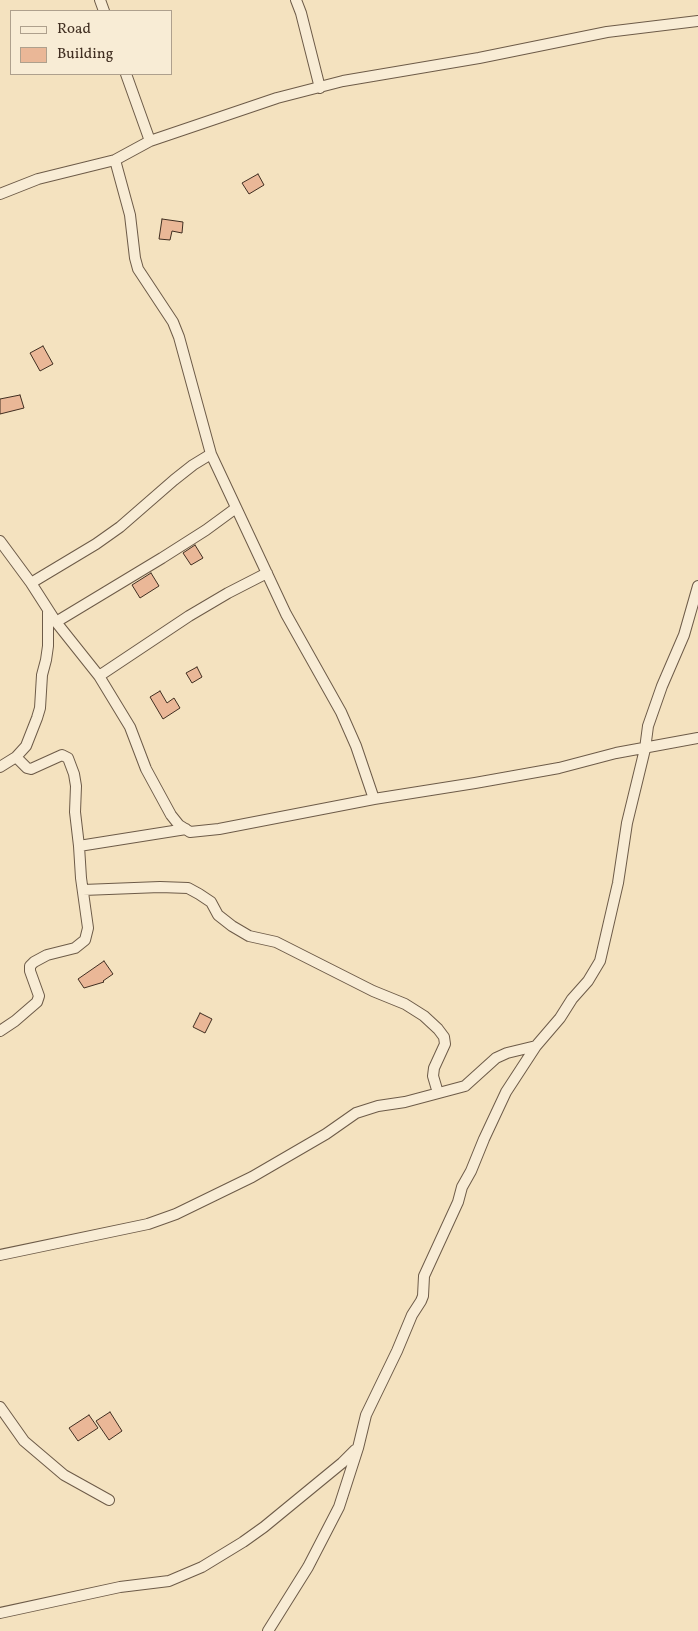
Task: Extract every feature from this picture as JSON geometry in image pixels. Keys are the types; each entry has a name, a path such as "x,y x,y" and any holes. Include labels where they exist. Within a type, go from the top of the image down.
{"street":[{"path":"296,0 320,88"},
{"path":"0,194 38,179 115,160 150,142 277,98 343,81 479,58 607,32 698,21"},
{"path":"126,75 150,142"},
{"path":"115,160 130,214 138,269 173,322 180,337 211,454 286,614 340,712 356,746 374,799"},
{"path":"31,583 96,544 120,527 174,480 194,464 211,454"},
{"path":"56,622 170,554 236,508"},
{"path":"0,541 31,583 48,612 99,676 130,727 146,769 162,800 178,825 190,832 219,829 374,799 550,770 616,754 698,738"},
{"path":"99,676 189,616 267,573"},
{"path":"268,1631 308,1567 339,1507 358,1448 366,1415 412,1315 423,1296 424,1276 458,1202 462,1186 471,1171 506,1092 536,1046 588,981 600,961 618,883 627,824 645,749 648,726 662,686 684,635 698,586"},
{"path":"0,767 16,757 26,746 40,708 40,687 48,646 48,612"},
{"path":"0,1031 37,1002 40,996 30,971 30,966 47,955 76,948 85,940 88,928 75,812 76,786 68,758 62,755 31,768 22,765 16,757"},
{"path":"80,846 186,829"},
{"path":"83,890 160,886 188,888 211,902 218,915 249,936 276,942 373,991 404,1004 424,1016 444,1037 445,1044 434,1068 433,1076 438,1093"},
{"path":"0,1255 148,1224 176,1214 252,1177 326,1134 356,1113 378,1106 405,1102 466,1086 496,1058 507,1053 536,1046"},
{"path":"0,1407 24,1441 64,1475 109,1500"},
{"path":"0,1613 120,1587 169,1581 202,1568 264,1527 358,1448"}],"building":[{"path":"258,174 264,185 249,194 242,183"},
{"path":"162,219 183,222 182,233 172,231 170,240 159,239"},
{"path":"43,346 53,364 40,371 30,353"},
{"path":"20,395 24,408 0,414 0,399"},
{"path":"195,545 203,558 191,565 183,553"},
{"path":"151,573 159,586 140,598 132,585"},
{"path":"197,667 202,677 192,683 186,673"},
{"path":"160,691 167,703 174,698 180,708 163,719 150,697"},
{"path":"104,961 113,974 104,982 84,988 78,979"},
{"path":"200,1013 212,1019 205,1033 193,1027"},
{"path":"110,1412 122,1431 109,1440 96,1421"},
{"path":"89,1415 98,1428 78,1441 69,1428"}]}
